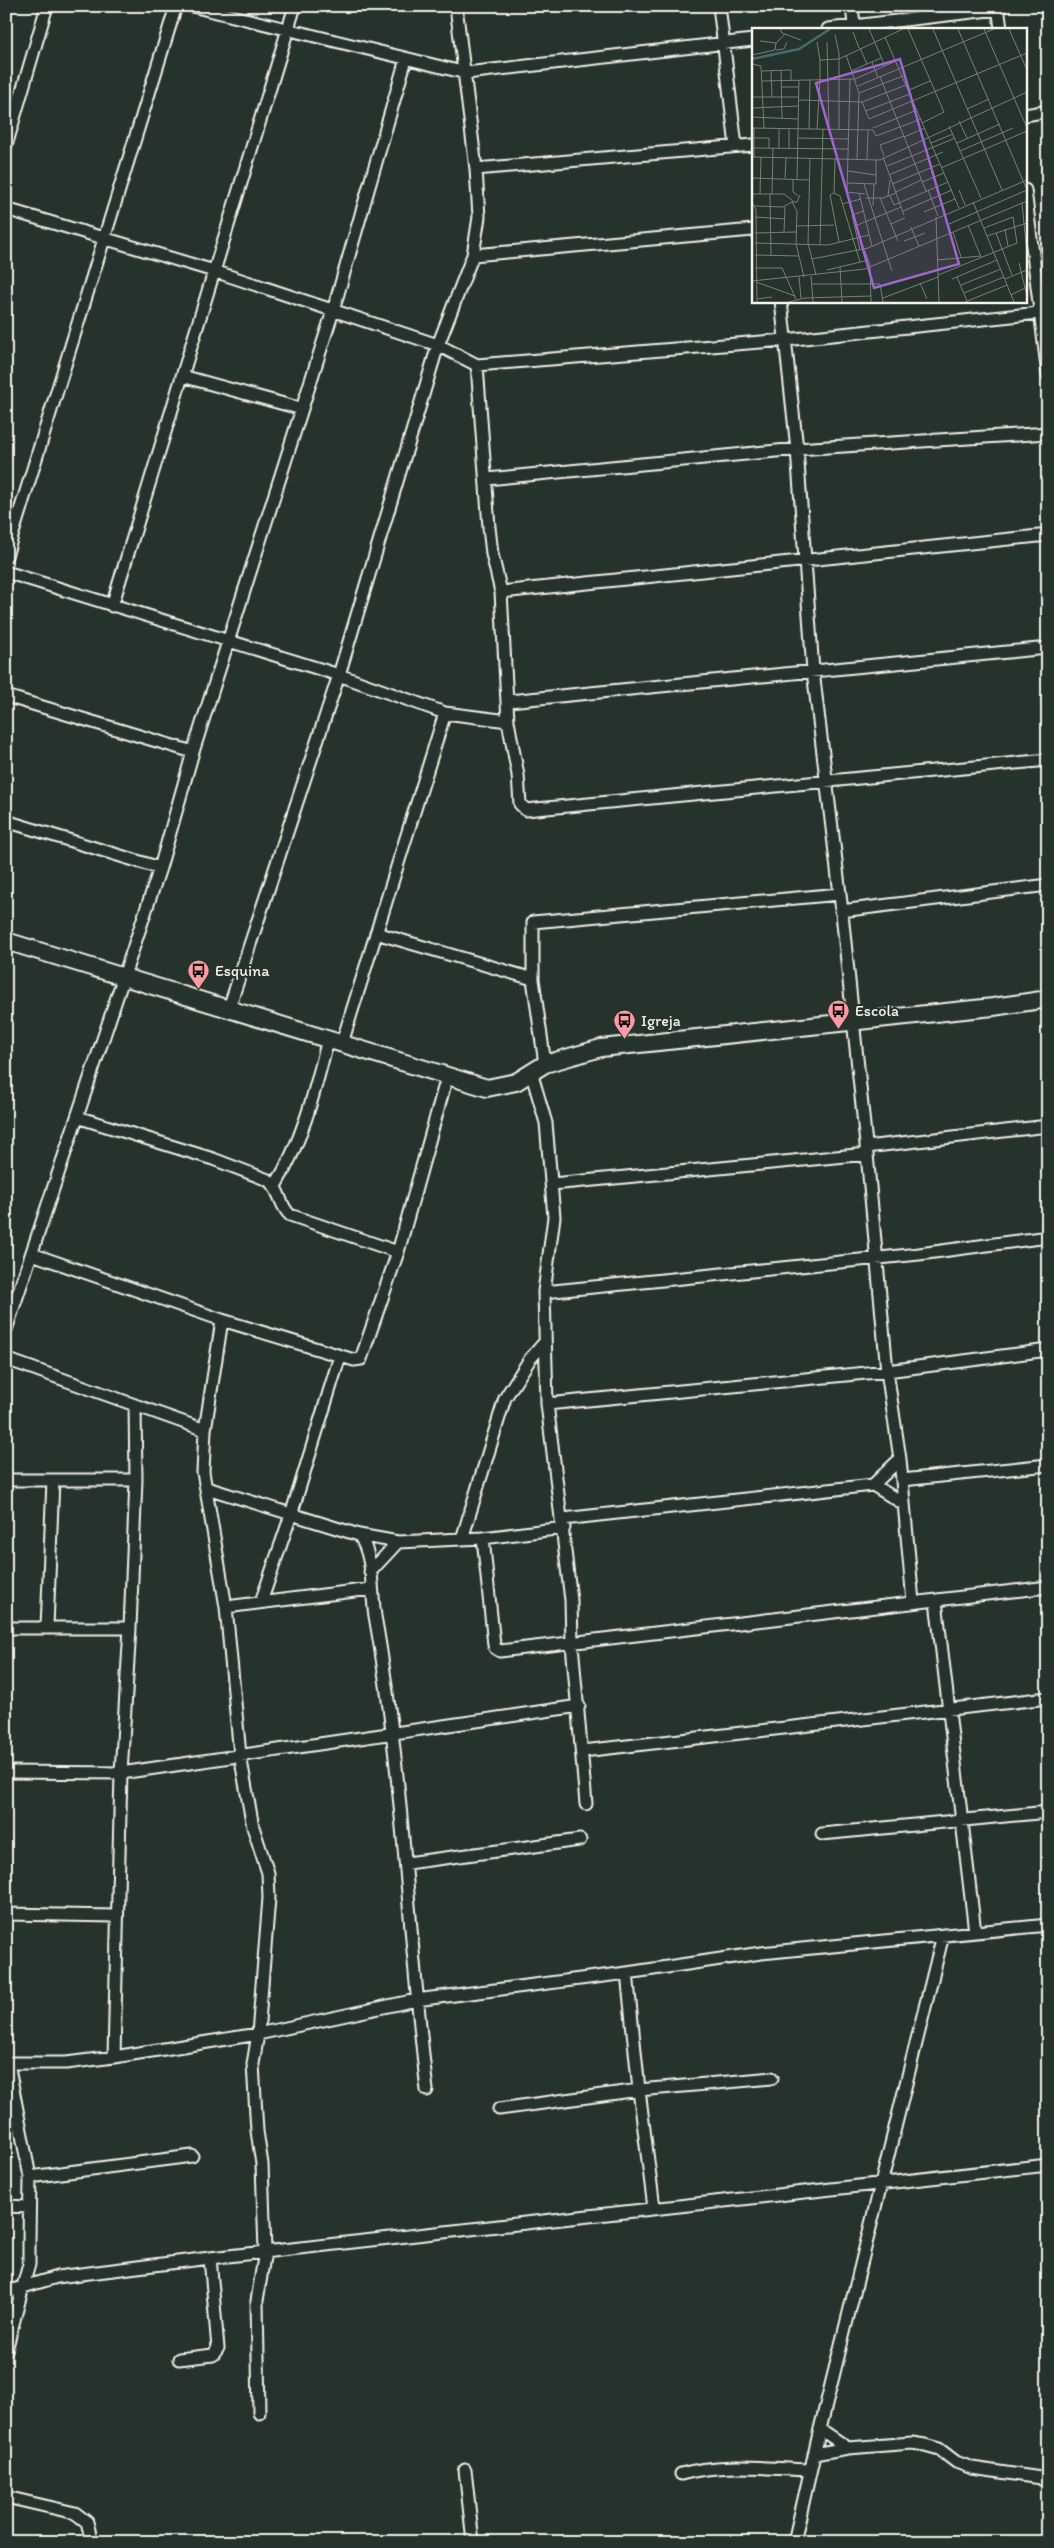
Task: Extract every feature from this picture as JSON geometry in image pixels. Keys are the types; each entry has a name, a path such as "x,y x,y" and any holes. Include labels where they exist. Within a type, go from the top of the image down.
{"street":[{"path":"6,146 47,6"},
{"path":"6,556 176,6"},
{"path":"192,6 466,73 752,40"},
{"path":"112,606 295,6"},
{"path":"229,1008 339,675 438,345 473,255 479,217 476,169 466,73 456,6"},
{"path":"719,6 736,146"},
{"path":"852,6 854,25"},
{"path":"834,28 998,8 1001,28"},
{"path":"6,1330 160,868 193,752 333,311 406,59"},
{"path":"1026,115 1048,111"},
{"path":"476,169 752,145"},
{"path":"1026,205 1048,375"},
{"path":"6,209 214,271 438,345 477,365 785,340 1039,313"},
{"path":"473,255 752,230"},
{"path":"781,302 797,449 803,559 813,670 840,894 867,1150 886,1371 900,1459 913,1602"},
{"path":"477,365 492,554 501,592 509,701 508,721 517,768 520,804 526,810 1048,760"},
{"path":"182,376 302,410"},
{"path":"487,479 797,449 1048,434"},
{"path":"501,592 803,559 1048,535"},
{"path":"6,572 339,675 446,713 508,721"},
{"path":"509,701 1048,648"},
{"path":"6,696 193,752"},
{"path":"275,1186 295,1147 376,933 446,713"},
{"path":"6,822 160,868"},
{"path":"841,911 1048,884"},
{"path":"545,1064 533,979 533,922 840,894"},
{"path":"376,933 533,979"},
{"path":"6,941 486,1088 516,1082 532,1075 545,1064 584,1052 624,1045 750,1033 852,1020 993,1007 1048,999"},
{"path":"532,1075 546,1122 552,1184 554,1217 544,1292 547,1404 571,1600 572,1644 583,1751 586,1804"},
{"path":"32,1254 222,1320 358,1361 363,1358 398,1252 447,1077"},
{"path":"77,1117 214,1159 268,1180 275,1186 284,1209 290,1215 398,1252"},
{"path":"552,1184 867,1150 1048,1126"},
{"path":"544,1292 876,1258 1048,1237"},
{"path":"222,1320 205,1430 203,1460 226,1607 240,1755 253,1827 268,1873 269,1898 258,2034 255,2049 254,2082 262,2164 265,2251 257,2301 259,2413"},
{"path":"462,1539 505,1398 530,1358 545,1342"},
{"path":"547,1404 886,1371 1048,1350"},
{"path":"261,1602 292,1512 340,1356"},
{"path":"6,1359 205,1430"},
{"path":"114,2057 121,1773 130,1628 136,1480 134,1405"},
{"path":"207,1488 292,1512 359,1535 398,1542 483,1538 563,1524 873,1485 900,1459"},
{"path":"902,1480 1048,1465"},
{"path":"6,1480 136,1480"},
{"path":"47,1627 53,1480"},
{"path":"873,1485 904,1504"},
{"path":"359,1535 364,1544 370,1572 391,1733 407,1864 416,2000 427,2090"},
{"path":"483,1538 495,1648 500,1651 1048,1587"},
{"path":"370,1572 398,1542"},
{"path":"226,1607 371,1589"},
{"path":"936,1601 975,1932"},
{"path":"6,1628 130,1628"},
{"path":"583,1751 1048,1698"},
{"path":"6,1772 121,1773 579,1706"},
{"path":"822,1834 963,1822 1048,1812"},
{"path":"407,1864 580,1840"},
{"path":"6,1914 116,1916"},
{"path":"6,2350 29,2264 30,2177 7,2063 66,2063 114,2057 258,2034 416,2000 627,1973 761,1953 1048,1925"},
{"path":"794,2542 820,2429 944,1935"},
{"path":"627,1973 654,2208"},
{"path":"499,2109 640,2090 772,2078"},
{"path":"30,2177 192,2156"},
{"path":"6,2292 57,2277 265,2251 1048,2165"},
{"path":"6,2206 29,2207"},
{"path":"179,2359 213,2355 218,2348 210,2258"},
{"path":"820,2429 848,2448"},
{"path":"814,2454 848,2448 912,2443 939,2449 956,2462 972,2468 1048,2479"},
{"path":"681,2474 700,2469 716,2468 810,2470"},
{"path":"465,2470 473,2542"},
{"path":"6,2497 75,2513 87,2522 92,2542"}],"place":[{"name":"Esquina","path":"199,989"},
{"name":"Escola","path":"839,1029"},
{"name":"Igreja","path":"625,1039"}]}
